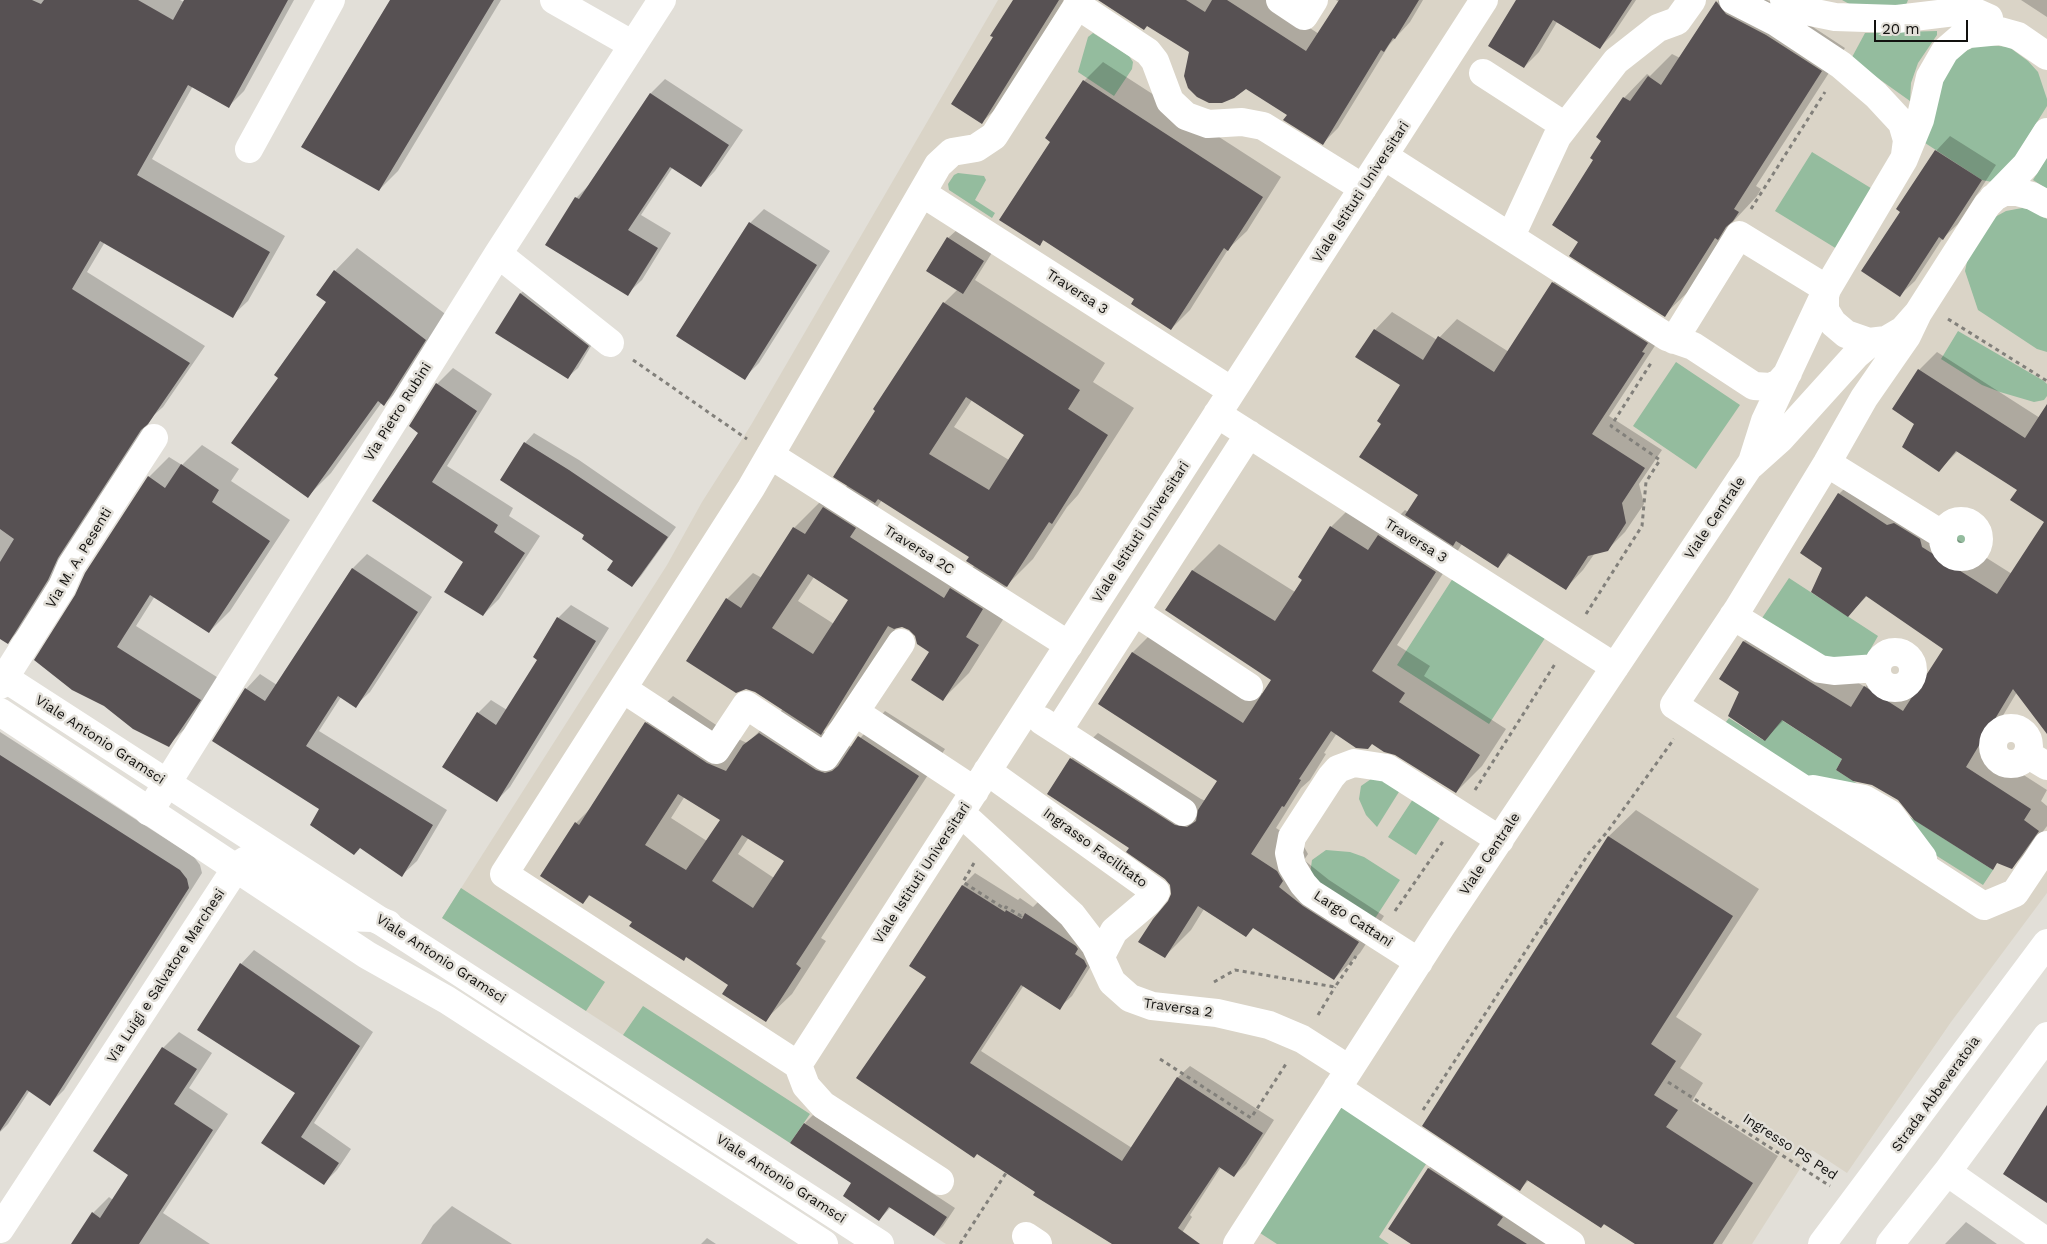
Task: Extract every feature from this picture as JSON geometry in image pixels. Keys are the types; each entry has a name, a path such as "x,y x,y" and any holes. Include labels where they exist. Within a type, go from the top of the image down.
{"street":[{"path":"249,149 331,0"},
{"path":"554,0 633,45"},
{"name":"Via Pietro Rubini","path":"149,812 498,254 662,0"},
{"path":"1280,0 1304,16 1314,0"},
{"path":"1511,236 1557,137 1565,126 1616,61 1658,28 1678,21 1692,0"},
{"path":"1733,0 1780,11 1796,8 1836,17 1897,20 1973,11 1989,18"},
{"path":"1963,0 2047,56"},
{"path":"940,1181 823,1105 806,1086 798,1065 504,874 770,455 938,165 955,151 984,144 994,136 1079,3 1148,52 1157,65 1170,100 1186,116 1208,124 1242,122 1263,126 1363,188"},
{"name":"Viale Istituti Universitari","path":"798,1065 1384,156 1474,3"},
{"path":"1780,11 1892,111 1906,132 1907,149 1904,159"},
{"path":"1749,468 1755,456 1765,421 1827,290 1904,159 1920,120 1930,77 1945,51 1960,38 1979,31 2000,31 2018,36 2032,43 2047,44"},
{"path":"1483,73 1565,126"},
{"path":"2047,132 2026,165 1993,198 1918,313 1907,336 1864,398 1827,463 1733,616 1674,705 1984,906 2014,893 2047,845"},
{"path":"1384,156 1674,340 1693,346 1758,388 1775,385 1788,373"},
{"path":"1993,198 2004,192 2017,192 2032,196 2047,204"},
{"name":"Traversa 3","path":"922,193 1232,391"},
{"path":"1674,340 1740,236 1827,290"},
{"path":"498,254 610,343"},
{"path":"1827,290 1825,310 1834,323 1854,338 1877,342"},
{"path":"1749,468 1758,457 1780,439 1856,355 1869,344 1894,336 1918,313"},
{"name":"Traversa 3","path":"1217,414 1615,667"},
{"path":"1058,731 1249,434"},
{"name":"Via M. A. Pesenti","path":"1,679 62,587 71,566 154,438"},
{"name":"Traversa 2C","path":"770,455 1069,645"},
{"path":"1827,463 1943,535"},
{"name":"Viale Centrale","path":"1237,1244 1419,962 1749,468"},
{"path":"1108,583 1137,608 1249,687"},
{"path":"1733,616 1820,669 1834,671 1877,668"},
{"path":"623,688 716,750 746,705 825,757 901,643"},
{"name":"Viale Antonio Gramsci","path":"1,679 168,783 389,925 880,1244"},
{"path":"1026,710 1183,812"},
{"path":"0,712 368,955 447,1000 824,1244"},
{"path":"855,712 974,792"},
{"name":"Largo Cattani","path":"1419,962 1311,893 1298,877 1289,858 1289,844 1330,777 1338,769 1350,764 1379,766 1394,772 1500,840"},
{"name":"Ingrasso Facilitato","path":"974,792 1156,892 1148,902 1114,932 1101,956"},
{"name":"Traversa 2","path":"974,792 1062,904 1085,930 1101,956 1108,975 1117,988 1136,1002 1152,1006 1204,1011 1244,1018 1280,1029 1302,1039 1343,1078 1570,1244"},
{"path":"236,869 242,862 250,860 341,917 353,919 370,917 389,925"},
{"name":"Via Luigi e Salvatore Marchesi","path":"0,1229 236,869"},
{"name":"Strada Abbeveratoia","path":"1822,1244 2047,943"},
{"path":"1890,1244 2047,1036"},
{"path":"1946,1172 2047,1242"}],"path":[{"path":"610,343 770,455"},
{"path":"1160,1059 1251,1118 1366,941 1378,936 1460,814 1642,526"},
{"path":"1544,922 1550,926"},
{"path":"1213,983 1235,970 1335,987"},
{"name":"Ingresso PS Ped","path":"1668,1082 1855,1202"},
{"path":"960,1244 1006,1173"}],"shaded area":[{"path":"998,0 2047,0 2047,893 1951,1022 1847,1173 1812,1150 1752,1244 946,1244 442,918 667,565 702,502 751,425"}],"green space":[{"path":"1842,0 1908,0 1906,5 1853,6"},
{"path":"1937,31 1937,35 1918,63 1911,83 1910,101 1851,59 1865,33"},
{"path":"1093,33 1129,56 1133,62 1132,69 1114,96 1078,72 1088,37"},
{"path":"1989,45 2009,47 2028,61 2038,72 2047,99 2047,106 2006,172 1992,182 1982,180 1922,141 1930,106 1956,57 1973,47"},
{"path":"1812,152 1874,190 1837,249 1775,211"},
{"path":"2047,157 2047,189 2033,180"},
{"path":"958,173 984,176 986,180 975,200 995,213 992,218 949,190 948,184 954,175"},
{"path":"2022,208 2028,209 2047,219 2047,352 2037,349 1978,310 1965,271 1968,257 1995,217 2006,211"},
{"path":"1958,331 2044,381 2047,384 2047,396 2044,400 2034,402 1982,385 1941,359"},
{"path":"1676,362 1740,405 1696,469 1633,426"},
{"path":"1961,522 1968,523 1973,527 1977,532 1977,546 1973,551 1968,555 1961,556 1954,555 1949,551 1945,546 1944,539 1945,532 1949,527 1954,523"},
{"path":"1455,575 1547,635 1489,724 1397,665"},
{"path":"1789,578 1878,636 1862,664 1821,663 1758,624"},
{"path":"1729,718 1763,740 1780,719 1842,759 1836,770 1864,788 1805,781 1722,727"},
{"path":"1371,779 1381,779 1402,787 1377,827 1366,815 1359,799 1361,786"},
{"path":"1415,796 1443,813 1416,855 1388,837"},
{"path":"1902,812 1993,870 1983,885 1929,851"},
{"path":"1326,850 1350,852 1364,857 1400,880 1372,923 1331,897 1310,874 1312,860"},
{"path":"461,888 605,982 586,1011 442,918"},
{"path":"643,1006 810,1114 790,1143 623,1035"},
{"path":"1342,1105 1428,1161 1379,1237 1389,1244 1277,1244 1260,1233"}],"building":[{"path":"0,0 32,0 41,4 44,0 138,0 173,20 184,0 288,0 229,108 188,85 137,175 270,252 233,318 100,241 72,289 190,363 148,424 141,430 58,558 48,580 8,644 0,639 0,562 14,539 0,529"},
{"path":"390,0 494,0 379,191 301,147"},
{"path":"1013,0 1059,0 982,124 951,104 993,37 990,36"},
{"path":"1098,0 1186,0 1205,12 1212,0 1227,0 1306,51 1339,0 1419,0 1395,39 1393,38 1384,52 1381,50 1323,145 1283,120 1287,115 1246,89 1234,98 1222,103 1209,103 1197,97 1188,88 1184,76 1189,52 1147,26 1144,30"},
{"path":"1516,0 1632,0 1600,49 1553,20 1524,68 1488,46"},
{"path":"1716,1 1726,14 1766,35 1822,71 1734,209 1739,212 1718,240 1715,238 1665,317 1569,256 1578,242 1552,225 1593,160 1590,158 1601,141 1596,137 1623,97 1630,101 1648,76 1661,85"},
{"path":"1083,80 1263,197 1228,251 1224,248 1171,330 1131,304 1134,299 1043,240 1040,246 999,220 1050,142 1045,138"},
{"path":"650,93 729,145 701,187 670,167 628,230 658,248 628,296 545,245 575,197 579,199"},
{"path":"1935,150 1982,180 1943,240 1939,237 1900,297 1861,271 1900,212 1896,209"},
{"path":"749,222 817,265 745,380 676,336"},
{"path":"947,237 984,261 963,294 926,271"},
{"path":"334,270 426,340 384,406 378,401 308,498 231,443 278,378 274,375 326,302 316,295"},
{"path":"1552,282 1648,343 1642,352 1645,353 1592,434 1645,468 1622,503 1626,523 1608,551 1588,556 1566,590 1508,553 1498,568 1456,541 1453,546 1405,515 1418,495 1359,457 1381,424 1377,421 1400,385 1355,357 1374,329 1423,360 1438,336 1494,372"},
{"path":"520,293 589,346 568,379 495,333"},
{"path":"943,302 1080,390 1068,409 1108,435 1052,524 1049,522 1007,587 966,561 969,557 878,499 875,503 833,477 875,411 873,409","holes":["966,397 1024,435 989,490 929,454"]},
{"path":"1918,369 2025,438 2047,404 2047,734 2013,689 1966,767 2031,809 2024,820 2039,831 2012,869 1997,863 1993,870 1914,820 1898,800 1872,785 1853,781 1836,770 1842,759 1782,720 1765,741 1728,716 1739,692 1719,679 1743,641 1851,707 1864,686 1903,711 1943,649 1866,596 1848,617 1811,592 1822,568 1800,553 1838,493 1887,525 1894,523 1920,539 1922,547 1997,594 2044,522 2010,500 2017,490 1956,451 1939,472 1902,447 1914,424 1892,409"},
{"path":"436,383 477,411 432,482 498,525 494,532 525,553 483,616 444,592 463,562 372,501 418,433 409,426"},
{"path":"524,442 668,537 632,587 607,570 613,561 582,539 584,535 500,480"},
{"path":"181,464 219,490 212,502 270,541 209,633 150,595 117,647 201,700 169,747 133,729 104,706 72,690 34,660 75,595 85,573 148,476 165,488"},
{"path":"823,507 856,528 850,537 944,598 950,588 983,609 966,637 979,645 943,701 911,680 929,652 917,644 915,636 909,630 902,627 894,629 888,626 821,735 755,692 746,689 736,693 686,661 726,598 741,608 793,527 805,534","holes":["808,574 848,600 813,654 772,628"]},
{"path":"1330,526 1368,550 1378,535 1436,572 1372,671 1405,693 1399,702 1480,755 1456,793 1395,755 1384,752 1372,744 1368,749 1356,748 1331,731 1299,779 1301,780 1284,807 1282,806 1251,854 1277,871 1283,881 1279,887 1303,906 1359,942 1334,980 1253,928 1246,937 1198,906 1165,958 1138,942 1168,901 1171,894 1170,885 1165,879 1126,852 1129,848 1047,794 1070,758 1175,825 1187,827 1196,821 1198,810 1217,781 1098,704 1132,652 1243,723 1271,680 1165,610 1192,570 1275,621 1302,580 1298,577"},
{"path":"352,568 418,612 356,708 338,696 306,746 433,825 402,877 360,848 354,855 310,825 319,809 212,741 245,688 265,701"},
{"path":"557,617 596,641 497,802 442,767 477,712 496,725 537,660 533,657"},
{"path":"645,722 707,763 726,771 743,745 759,733 816,770 825,773 832,771 838,766 858,736 919,776 796,964 801,968 766,1022 722,994 728,985 686,957 684,961 629,926 632,922 589,895 583,904 540,876 575,822 579,825","holes":["678,794 720,820 686,870 645,845","742,835 784,861 753,908 712,881"]},
{"path":"0,755 180,870 187,879 189,888 50,1106 27,1090 0,1131"},
{"path":"1608,836 1733,916 1651,1044 1676,1061 1654,1095 1678,1110 1666,1127 1753,1183 1713,1244 1635,1244 1604,1224 1601,1228 1527,1180 1520,1191 1422,1126"},
{"path":"962,885 1005,912 1006,910 1022,919 1025,913 1076,946 1078,949 1075,954 1084,960 1087,966 1060,1010 1021,985 970,1063 1122,1161 1177,1077 1263,1133 1234,1177 1219,1167 1178,1228 1200,1244 1112,1244 1033,1195 1035,1192 977,1154 974,1158 856,1078 926,977 909,966"},
{"path":"240,963 360,1046 301,1137 339,1163 324,1185 261,1143 295,1093 197,1030"},
{"path":"162,1047 197,1069 174,1104 213,1130 139,1244 71,1244 92,1212 100,1218 128,1175 93,1151"},
{"path":"2047,1105 2047,1203 2003,1174"},
{"path":"804,1123 947,1217 934,1236 889,1207 879,1221 843,1196 851,1183 790,1143"},
{"path":"1428,1168 1503,1217 1497,1225 1527,1244 1411,1244 1388,1229"}]}
